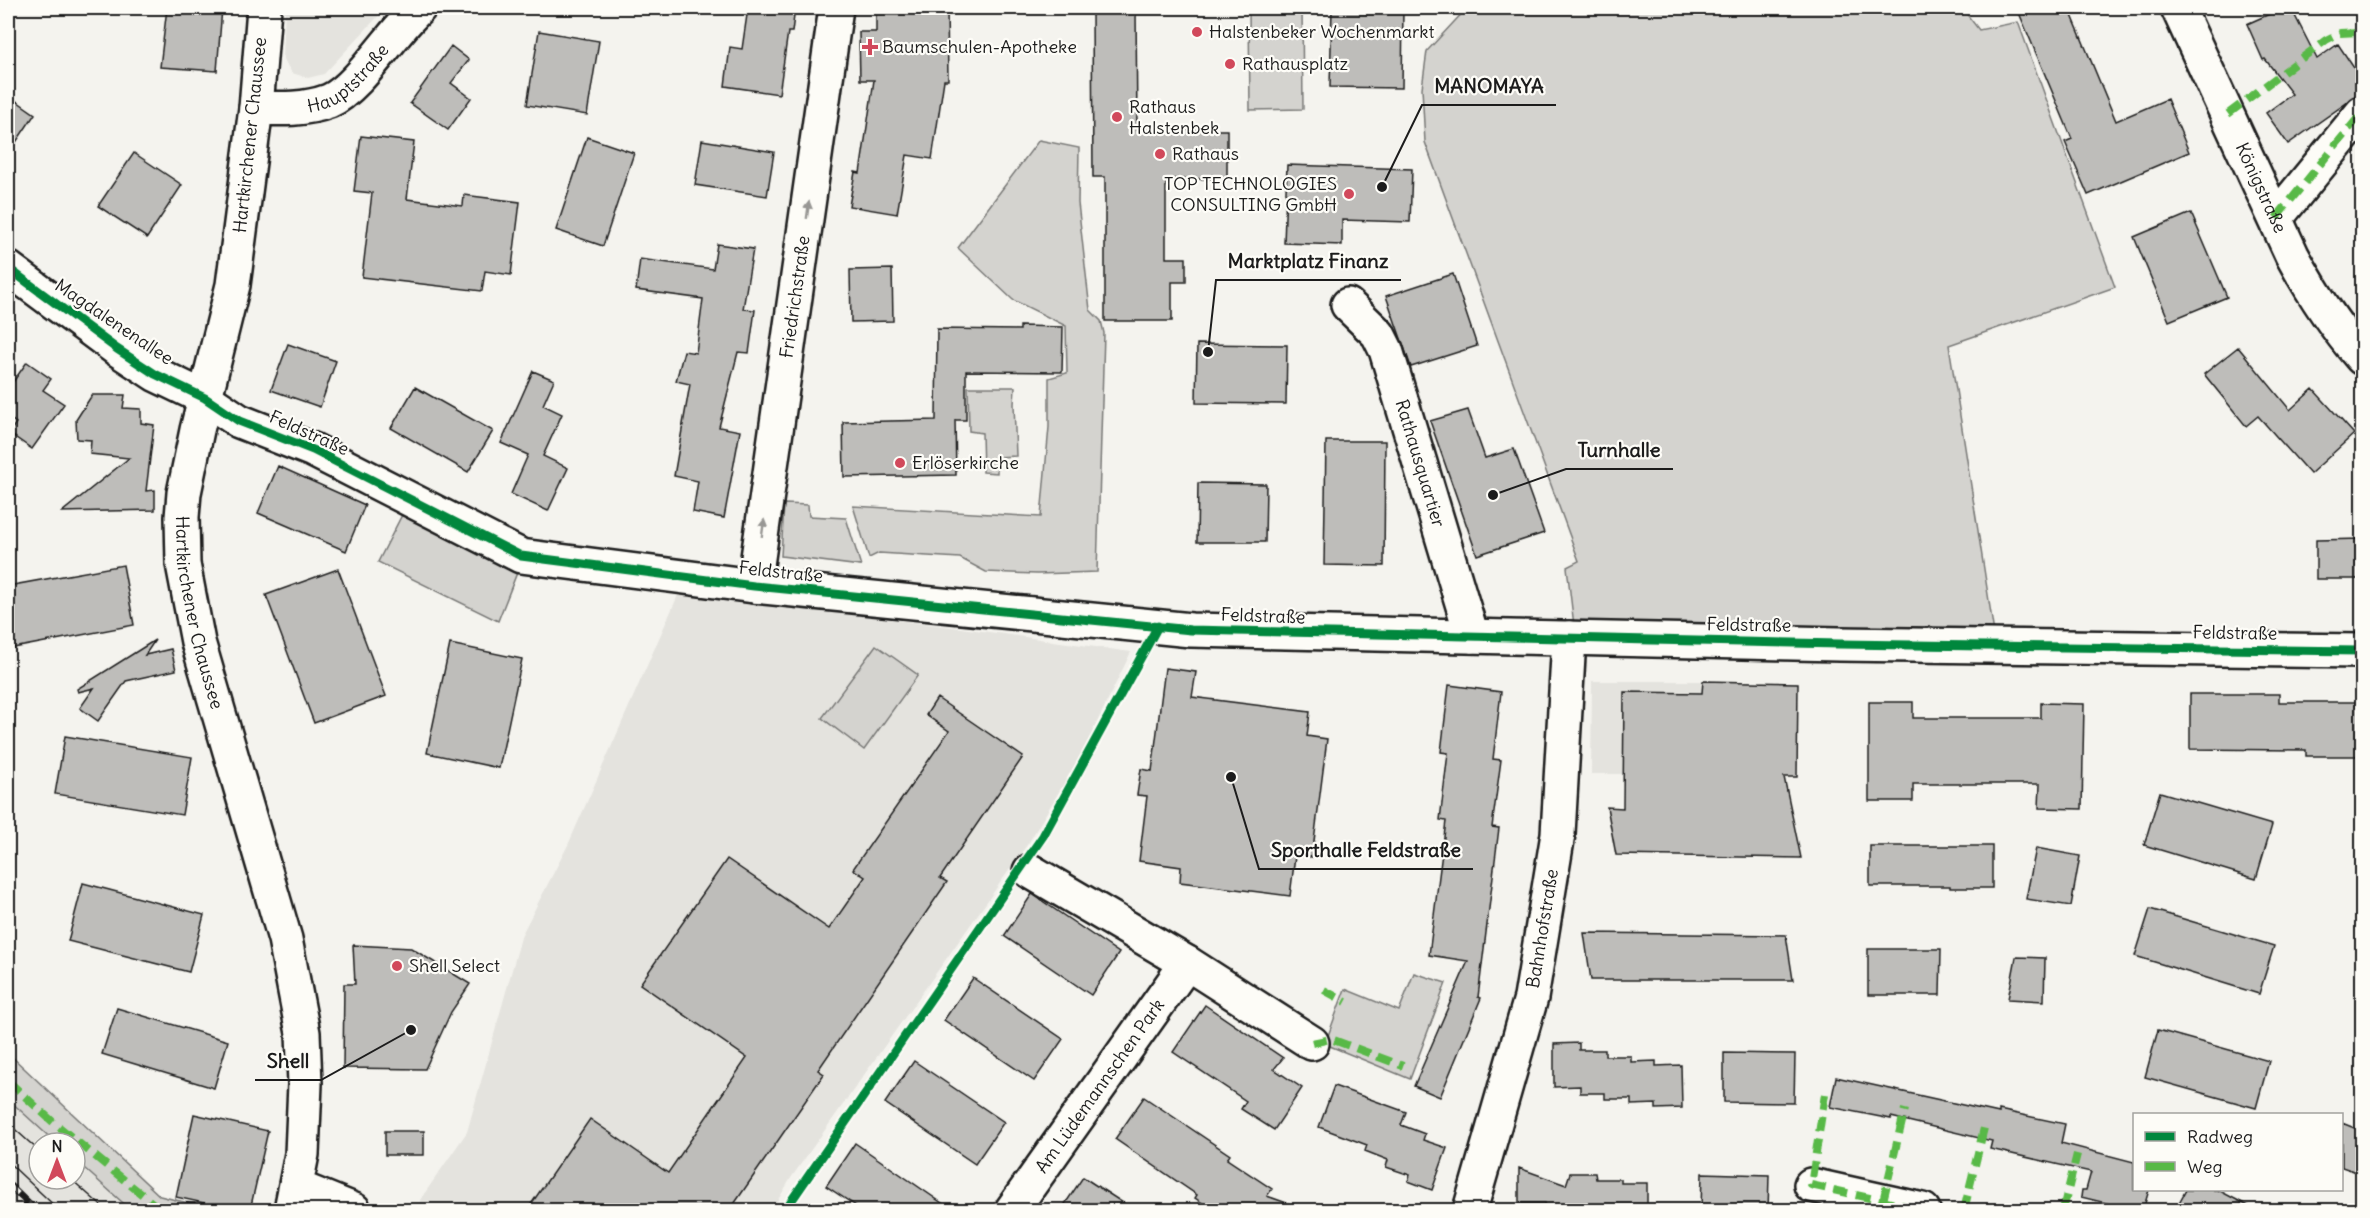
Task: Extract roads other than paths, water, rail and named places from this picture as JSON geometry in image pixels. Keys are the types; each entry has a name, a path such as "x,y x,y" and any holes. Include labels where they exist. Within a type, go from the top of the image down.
{"street":[{"name":"Hartkirchener Chaussee","path":"264,8 256,108 216,406 184,493 183,564 198,642 285,939 294,981 303,1033 305,1084 302,1154 294,1199"},
{"name":"Hauptstraße","path":"256,108 298,109 331,100 354,82 396,30 419,8"},
{"name":"Friedrichstraße","path":"754,586 836,8"},
{"name":"Königstraße","path":"2178,8 2312,292 2338,330 2362,358"},
{"path":"2276,218 2362,113"},
{"name":"Magdalenenallee","path":"8,268 117,349 155,374 216,406"},
{"name":"Rathausquartier","path":"1348,305 1378,334 1386,350 1472,636"},
{"name":"Feldstraße","path":"216,406 239,421 313,450 521,555 754,586 1191,630 2362,651"},
{"name":"Bahnhofstraße","path":"1470,1210 1531,998 1558,834 1569,638"},
{"path":"1030,871 1186,963 1312,1043"},
{"name":"Am Lüdemannschen Park","path":"1012,1210 1186,963"},
{"path":"1811,1185 1923,1210"},
{"path":"294,1199 354,1210"}],"tram line":[{"path":"8,1123 27,1140"},
{"path":"8,1162 59,1210"},
{"path":"85,1191 106,1210"}],"railway":[{"path":"8,1184 35,1210"}],"place":[{"name":"Halstenbeker Wochenmarkt","path":"1197,32"},
{"name":"Baumschulen-Apotheke","path":"870,47"},
{"name":"Rathausplatz","path":"1230,64"},
{"name":"Rathaus Halstenbek","path":"1117,117"},
{"name":"Rathaus","path":"1160,154"},
{"name":"MANOMAYA","path":"1382,187"},
{"name":"TOP TECHNOLOGIES CONSULTING GmbH","path":"1349,194"},
{"name":"Marktplatz Finanz","path":"1208,352"},
{"name":"Erlöserkirche","path":"900,463"},
{"name":"Turnhalle","path":"1493,495"},
{"name":"Sporthalle Feldstraße","path":"1231,777"},
{"name":"Shell Select","path":"397,966"},
{"name":"Shell","path":"411,1030"}]}
